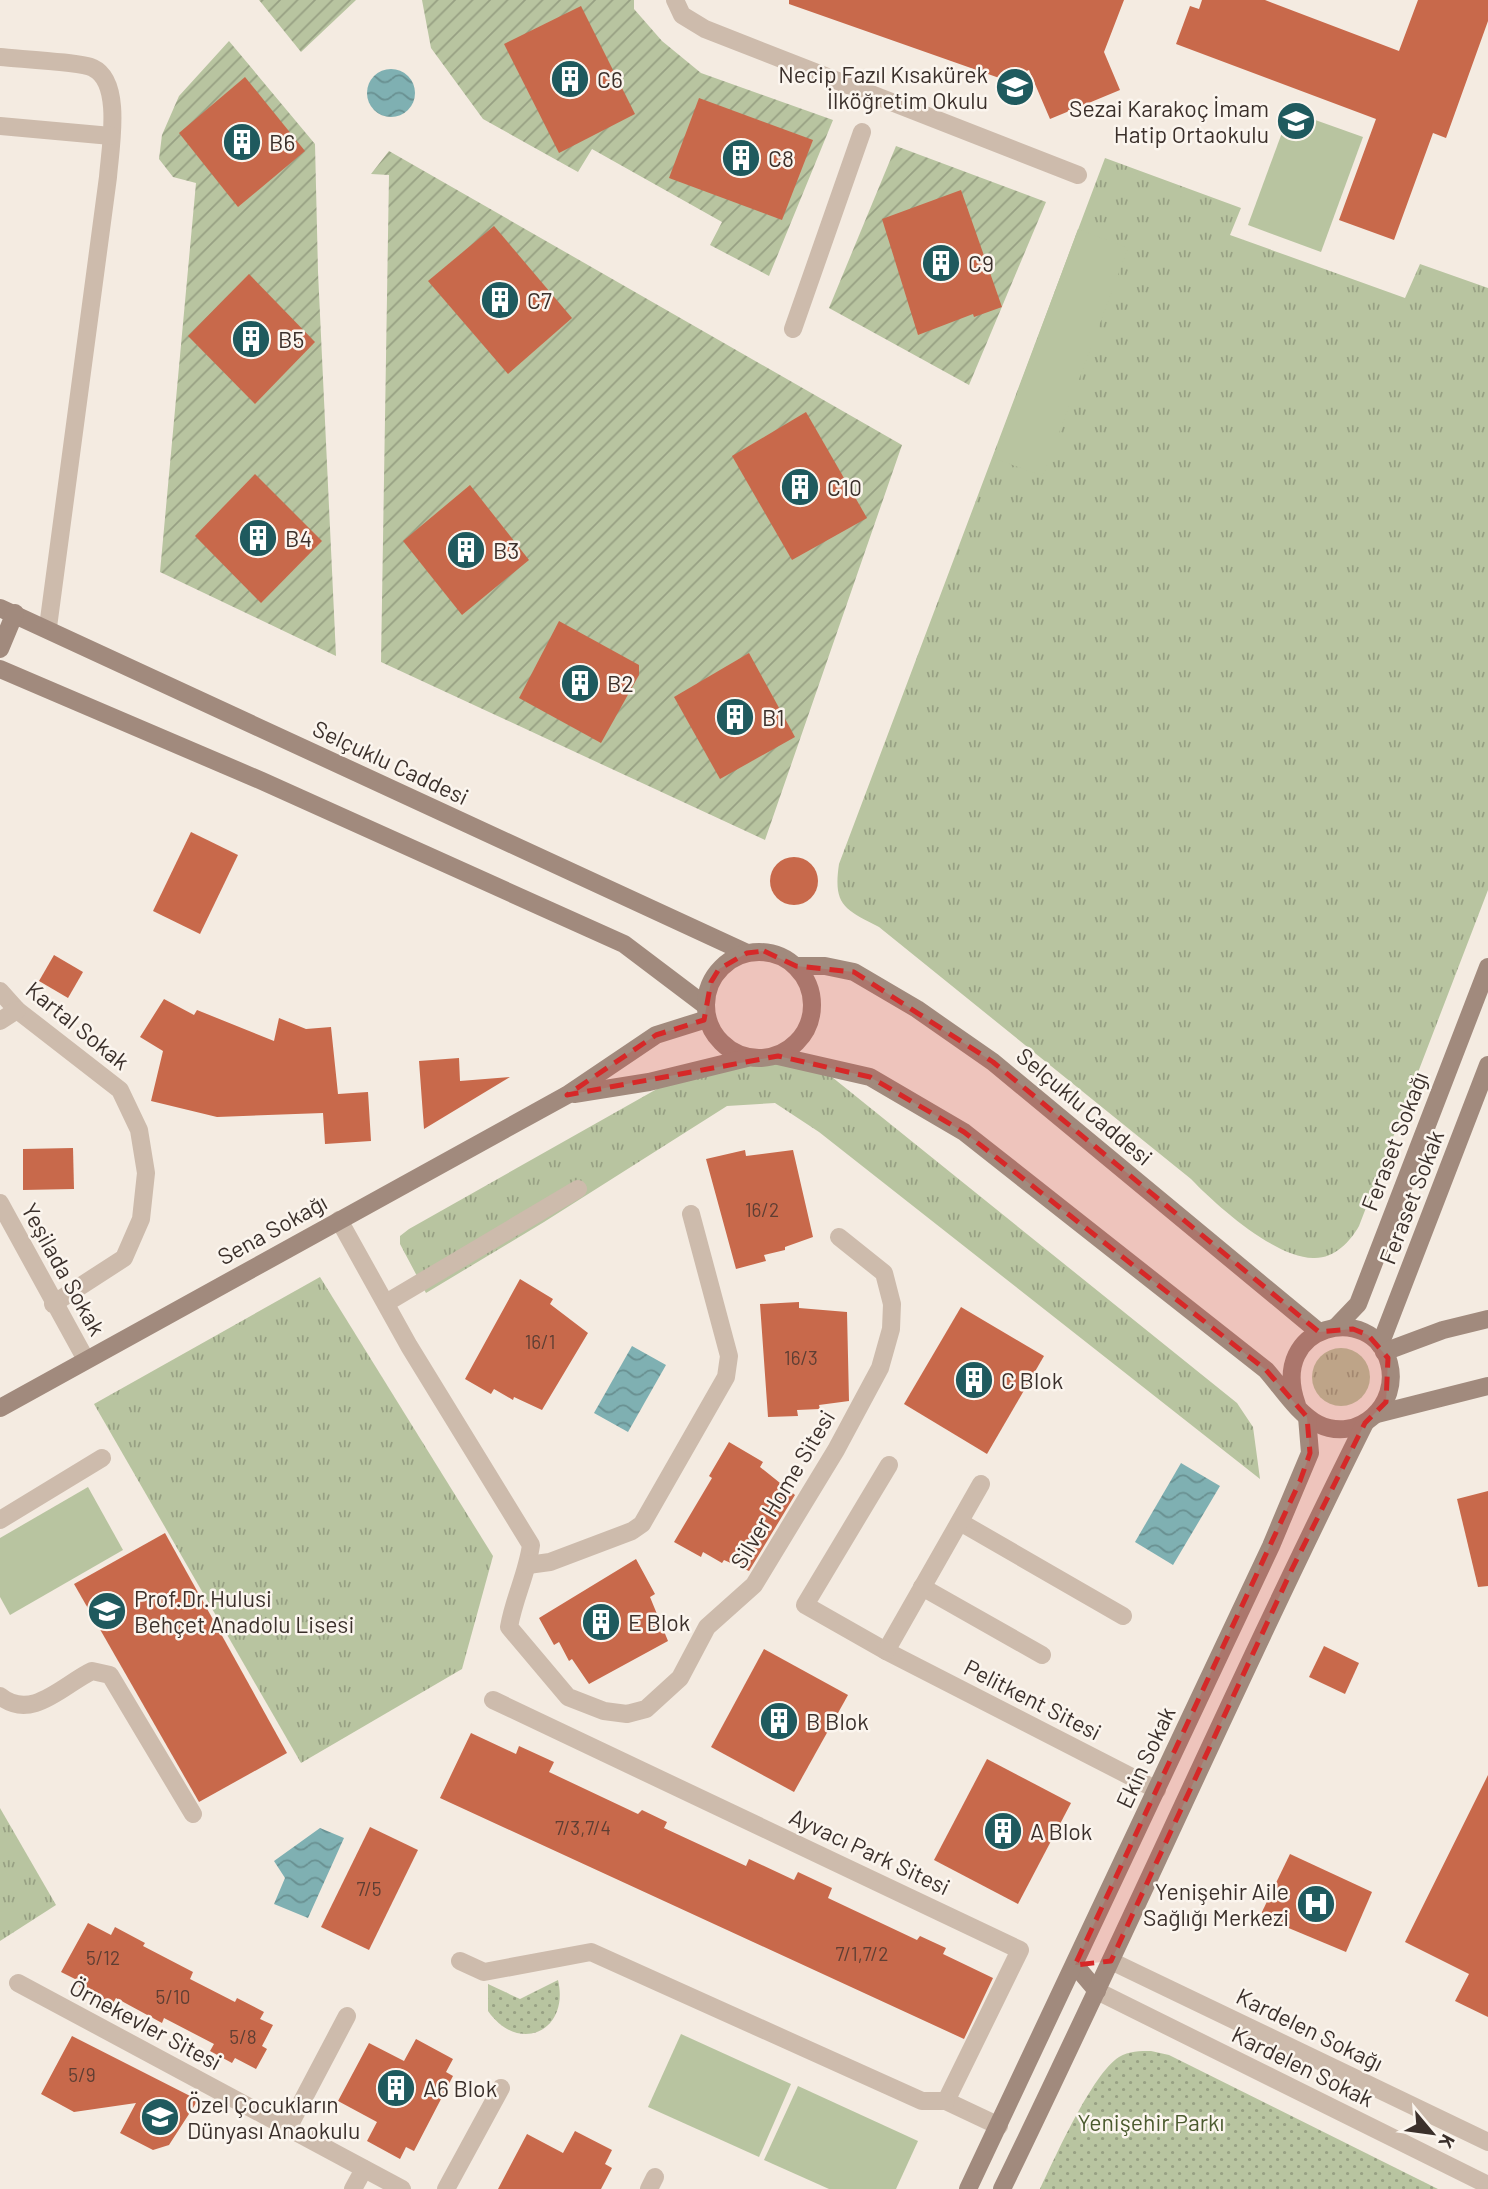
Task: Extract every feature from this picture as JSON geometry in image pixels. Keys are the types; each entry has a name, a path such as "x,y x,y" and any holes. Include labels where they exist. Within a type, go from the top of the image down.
{"street":[{"path":"675,0 682,15 705,29 1078,176"},
{"path":"0,57 93,68 108,83 113,112 48,627"},
{"path":"0,126 111,135"},
{"path":"793,329 862,132"},
{"name":"Selçuklu Caddesi","path":"0,649 7,610 747,953"},
{"path":"0,668 262,781 624,944 706,1012 719,1041 732,1052 747,1058"},
{"path":"706,1012 711,982 719,969 747,953 773,954 796,966 812,997 812,1014 806,1031 795,1045 778,1056"},
{"name":"Selçuklu Caddesi","path":"796,966 825,966 854,972 916,1009 993,1062 1328,1329"},
{"name":"Feraset Sokağı","path":"1328,1329 1358,1304 1488,967"},
{"name":"Kartal Sokak","path":"0,992 18,1010 120,1090 139,1130 146,1173 141,1219 124,1258 54,1304"},
{"path":"0,1021 18,1010"},
{"path":"567,1095 656,1035 706,1012"},
{"path":"567,1095 649,1082 747,1058 778,1056 870,1077 964,1132 1266,1370 1302,1410 1320,1425 1335,1429 1488,1386"},
{"name":"Feraset Sokak","path":"1382,1349 1488,1065"},
{"name":"Sena Sokağı","path":"0,1408 85,1358 567,1095"},
{"path":"386,1303 578,1189"},
{"name":"Yeşilada Sokak","path":"0,1203 85,1358"},
{"path":"528,1565 550,1562 632,1531 642,1524 726,1377 729,1356 691,1213"},
{"name":"Silver Home Sitesi","path":"339,1220 409,1346 531,1545 528,1565 513,1605 509,1627 568,1697 604,1711 627,1714 646,1709 659,1701 680,1678 707,1627 754,1585 836,1450 880,1368 891,1329 892,1304 884,1273 839,1237"},
{"path":"1382,1349 1488,1319"},
{"path":"1002,2189 1097,1991 1292,1569 1371,1418 1391,1388 1391,1373 1382,1349 1367,1335 1353,1329 1328,1329 1306,1341 1295,1355 1290,1371 1291,1388 1302,1410"},
{"name":"Ekin Sokak","path":"968,2189 1300,1481 1310,1453 1302,1410"},
{"path":"0,1520 102,1458"},
{"name":"Pelitkent Sitesi","path":"889,1465 806,1605 886,1651 1157,1790"},
{"path":"886,1651 981,1484"},
{"path":"960,1522 1123,1616"},
{"name":"Pelitkent Sitesi","path":"922,1587 1042,1655"},
{"path":"0,1696 12,1703 38,1704 92,1671 110,1675 193,1814"},
{"name":"Ayvacı Park Sitesi","path":"493,1700 1020,1950 946,2101"},
{"path":"460,1961 484,1972 591,1952 922,2101 946,2101 999,2126"},
{"path":"1074,1965 1111,1961"},
{"name":"Kardelen Sokağı","path":"1111,1961 1488,2142"},
{"path":"1074,1965 1097,1991"},
{"name":"Örnekevler Sitesi","path":"18,1983 402,2189"},
{"name":"Kardelen Sokak","path":"1097,1991 1488,2185"},
{"path":"288,2128 347,2016"},
{"path":"446,2189 501,2088"},
{"path":"353,2189 364,2169"}],"highlighted area":[{"path":"764,951 796,966 854,972 993,1062 1319,1332 1353,1329 1368,1335 1388,1358 1386,1402 1365,1423 1292,1569 1111,1961 1075,1965 1300,1481 1310,1453 1307,1417 1266,1370 964,1132 870,1077 778,1056 567,1095 656,1035 704,1020 711,982 719,969 747,953"}],"green space":[{"path":"259,0 356,0 301,52"},
{"path":"422,0 634,0 634,9 662,41 701,73 833,120 769,276 710,245 722,222 592,149 578,172 483,119 431,48"},
{"path":"229,41 315,144 318,272 336,656 160,572 196,183 173,177 159,159 162,135 179,96"},
{"path":"1290,111 1363,137 1321,252 1248,225"},
{"path":"896,146 1046,202 969,385 829,308"},
{"path":"389,151 902,445 765,840 381,662 389,175 371,174"},
{"path":"1105,158 1241,208 1230,235 1405,298 1420,264 1488,288 1488,890 1359,1226 1341,1248 1321,1258 1298,1255 1281,1249 1247,1228 1191,1179 879,927 849,910 838,889 839,864"},
{"path":"1078,229 1128,248 1043,476 993,458"},
{"path":"749,1050 781,1052 822,1069 1237,1403 1253,1427 1260,1479 819,1132 775,1103 727,1106 426,1293 400,1244 400,1236 409,1229 687,1072"},
{"path":"320,1277 493,1556 462,1669 301,1763 94,1404"},
{"path":"1341,1348 1352,1350 1365,1361 1370,1377 1368,1388 1357,1401 1341,1406 1330,1404 1317,1393 1312,1377 1314,1366 1325,1353"},
{"path":"88,1487 123,1550 10,1615 0,1597 0,1538"},
{"path":"0,1808 56,1905 0,1941"},
{"path":"558,1980 560,1998 556,2013 549,2024 539,2031 527,2034 514,2032 500,2024 488,2011 488,1984 520,1999"},
{"path":"681,2034 791,2084 759,2157 648,2107"},
{"name":"Yenişehir Parkı","path":"1151,2051 1169,2055 1438,2189 1040,2189 1086,2098 1108,2066 1127,2054"},
{"path":"798,2086 918,2141 896,2189 829,2189 764,2160"}],"water":[{"path":"391,69 408,76 415,93 408,110 391,117 374,110 367,93 374,76"},
{"path":"632,1346 666,1365 628,1432 594,1413"},
{"path":"1181,1463 1220,1486 1173,1565 1135,1542"},
{"path":"320,1828 344,1838 308,1918 274,1904 285,1878 274,1861"}],"building":[{"name":"Necip Fazıl Kısakürek İlköğretim Okulu","path":"789,0 1124,0 1104,52 1120,90 1050,119 1029,70 1005,80 789,4"},
{"path":"1202,0 1265,0 1399,51 1418,0 1488,0 1488,21 1446,138 1433,133 1394,240 1339,220 1376,119 1176,44 1190,6 1199,9"},
{"name":"C6","path":"581,6 635,114 559,153 504,44"},
{"name":"B6","path":"245,77 305,151 238,207 179,133"},
{"name":"C8","path":"699,98 813,140 782,220 669,178"},
{"name":"C9","path":"961,190 1002,307 974,317 973,314 918,335 882,219"},
{"name":"C7","path":"494,226 572,318 508,374 428,281"},
{"name":"B5","path":"249,274 315,342 255,404 188,336"},
{"name":"C10","path":"806,412 867,518 792,560 732,456"},
{"name":"B4","path":"255,474 322,541 261,603 195,536"},
{"name":"B3","path":"470,485 529,560 462,615 403,541"},
{"name":"B2","path":"559,621 639,665 639,675 601,743 519,698"},
{"name":"B1","path":"749,653 795,737 720,779 674,697"},
{"path":"191,832 238,855 200,934 153,911"},
{"path":"794,857 811,864 818,881 811,898 794,905 777,898 770,881 777,864"},
{"path":"54,955 83,972 68,998 39,981"},
{"path":"164,999 194,1015 197,1010 274,1041 279,1018 306,1029 331,1027 338,1094 368,1092 371,1141 325,1144 323,1113 217,1117 151,1101 163,1051 140,1037"},
{"path":"459,1058 460,1081 510,1077 424,1129 419,1061"},
{"path":"73,1148 74,1189 23,1190 23,1149"},
{"path":"745,1150 746,1156 793,1150 813,1237 785,1247 785,1250 764,1255 766,1261 736,1269 706,1159"},
{"path":"520,1279 553,1299 550,1304 588,1333 542,1410 514,1397 513,1400 494,1389 491,1394 465,1379"},
{"path":"799,1302 799,1308 847,1312 849,1401 819,1405 820,1409 797,1410 798,1416 768,1417 760,1304"},
{"name":"C Blok","path":"961,1307 1044,1356 987,1454 904,1404"},
{"path":"729,1442 763,1462 760,1467 795,1495 749,1571 724,1560 722,1563 703,1552 701,1557 674,1542 712,1478 709,1476"},
{"path":"1488,1491 1488,1586 1478,1587 1457,1499"},
{"path":"165,1533 287,1753 199,1802 74,1584"},
{"name":"E Blok","path":"636,1559 655,1594 650,1597 668,1641 589,1684 572,1659 569,1661 559,1642 554,1645 539,1618"},
{"path":"1324,1646 1359,1663 1345,1694 1309,1677"},
{"name":"B Blok","path":"764,1649 848,1695 794,1792 711,1747"},
{"path":"471,1733 516,1754 519,1746 554,1762 549,1772 638,1814 642,1810 667,1822 664,1828 746,1866 749,1859 794,1880 798,1872 832,1888 828,1898 917,1940 920,1936 946,1948 943,1954 993,1978 964,2039 440,1798"},
{"name":"A Blok","path":"987,1759 1071,1803 1018,1904 934,1860"},
{"path":"1488,1775 1488,2017 1455,2001 1469,1974 1405,1942"},
{"path":"370,1827 418,1850 369,1950 321,1927"},
{"name":"Yenişehir Aile Sağlığı Merkezi","path":"1290,1854 1372,1892 1346,1952 1260,1916"},
{"path":"88,1923 111,1935 115,1927 145,1943 143,1946 193,1972 190,1979 235,2002 237,1998 264,2012 260,2019 273,2025 262,2046 267,2049 256,2069 235,2058 232,2063 210,2051 214,2044 164,2018 162,2023 116,1998 112,2005 79,1987 81,1982 61,1972"},
{"path":"72,2036 198,2100 169,2145 153,2150 120,2133 136,2103 74,2112 41,2094"},
{"name":"A6 Blok","path":"416,2039 453,2059 446,2072 453,2076 414,2151 406,2147 400,2159 367,2141 377,2122 338,2101 369,2043 404,2061"},
{"path":"575,2131 612,2150 605,2164 612,2168 601,2189 498,2189 527,2134 563,2153"}],"place":[{"name":"C6","path":"570,79"},
{"name":"Necip Fazıl Kısakürek İlköğretim Okulu","path":"1015,87"},
{"name":"Sezai Karakoç İmam Hatip Ortaokulu","path":"1296,121"},
{"name":"B6","path":"242,142"},
{"name":"C8","path":"741,158"},
{"name":"C9","path":"941,263"},
{"name":"C7","path":"500,300"},
{"name":"B5","path":"251,339"},
{"name":"C10","path":"800,487"},
{"name":"B4","path":"258,538"},
{"name":"B3","path":"466,550"},
{"name":"B2","path":"580,683"},
{"name":"B1","path":"735,717"},
{"name":"C Blok","path":"974,1380"},
{"name":"Prof.Dr.Hulusi Behçet Anadolu Lisesi","path":"107,1611"},
{"name":"E Blok","path":"601,1622"},
{"name":"B Blok","path":"779,1721"},
{"name":"A Blok","path":"1003,1831"},
{"name":"Yenişehir Aile Sağlığı Merkezi","path":"1316,1904"},
{"name":"A6 Blok","path":"396,2088"},
{"name":"Özel Çocukların Dünyası Anaokulu","path":"160,2117"}]}
